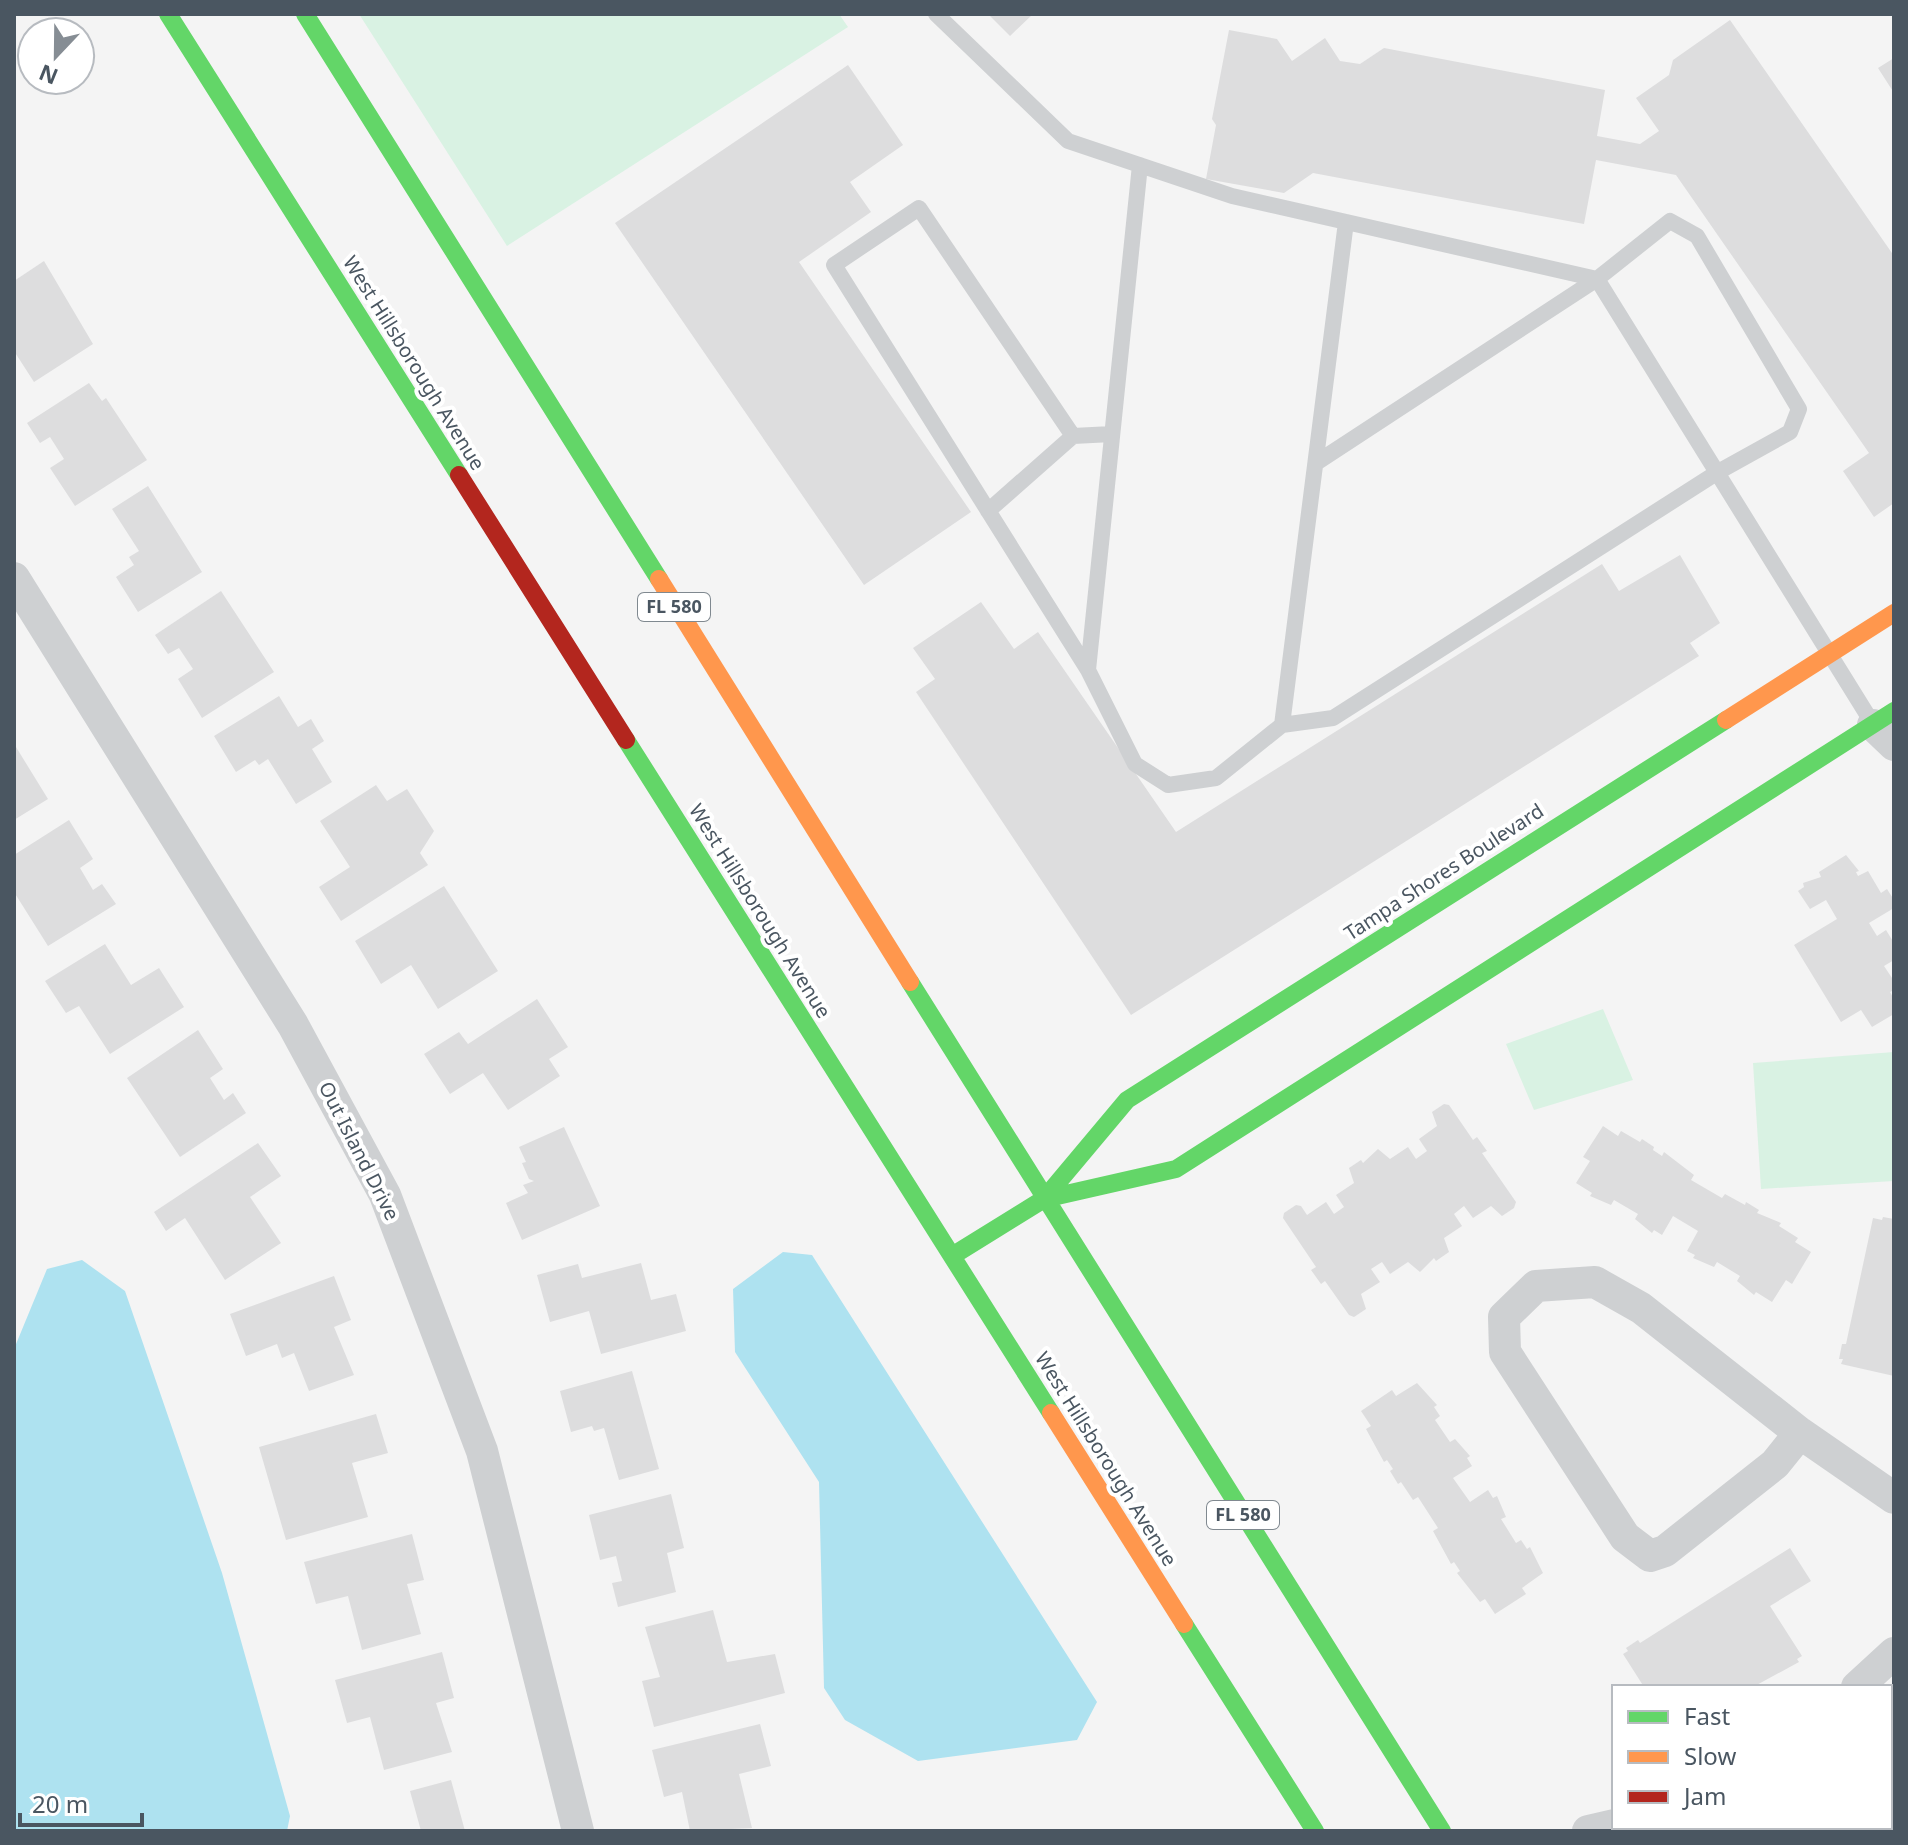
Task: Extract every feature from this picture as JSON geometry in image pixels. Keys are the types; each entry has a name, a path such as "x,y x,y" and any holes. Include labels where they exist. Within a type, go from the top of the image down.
{"main road":[{"name":"West Hillsborough Avenue","path":"168,14 1315,1831"},
{"name":"FL 580","path":"305,14 1044,1199 1449,1830"},
{"name":"Tampa Shores Boulevard","path":"952,1256 1044,1199 1127,1100 1894,613"},
{"name":"Tampa Shores Boulevard","path":"1044,1199 1176,1169 1887,727"}],"street":[{"name":"Out Island Drive","path":"14,578 293,1025 385,1195 482,1451 578,1831"},
{"path":"1800,1433 1775,1464 1665,1551 1650,1556 1625,1537 1505,1352 1504,1317 1536,1286 1595,1282 1641,1308 1800,1433 1894,1498"},
{"path":"1859,1685 1894,1653"},
{"path":"1588,1831 1612,1825"}],"lane":[{"path":"936,14 1068,141 1232,196 1597,279 1829,653 1887,727"},
{"path":"1088,670 1140,165"},
{"path":"1073,436 919,208 834,265 1088,670 1135,764 1168,785 1216,778 1282,725 1333,718 1718,472 1790,432 1799,409 1697,236 1670,221 1597,279 1316,463"},
{"path":"1282,725 1346,222"},
{"path":"988,511 1073,436 1112,434"}],"green space":[{"path":"359,14 839,14 848,27 507,246"},
{"path":"1603,1009 1633,1080 1534,1110 1506,1044"},
{"path":"1894,1052 1894,1181 1761,1189 1753,1063"}],"water":[{"path":"783,1252 812,1255 1097,1702 1077,1740 918,1761 845,1720 824,1688 819,1482 735,1352 733,1289"},
{"path":"82,1260 125,1291 222,1573 290,1816 287,1831 14,1831 14,1349 47,1269"}],"building":[{"path":"988,14 1033,14 1010,36"},
{"path":"1730,20 1894,256 1894,503 1874,517 1843,471 1869,453 1676,175 1596,160 1584,224 1313,173 1284,193 1206,179 1216,125 1212,119 1229,30 1277,39 1292,61 1325,38 1340,61 1360,64 1384,48 1605,90 1597,136 1640,144 1659,131 1636,98 1669,75 1673,60"},
{"path":"1894,58 1894,93 1878,68"},
{"path":"848,65 903,145 850,182 871,212 799,262 971,512 864,585 615,223"},
{"path":"44,261 93,344 34,382 14,351 14,281"},
{"path":"89,383 102,401 106,398 147,460 75,506 50,468 64,459 50,437 40,443 27,423"},
{"path":"148,486 202,572 138,612 116,577 134,565 129,557 139,551 112,509"},
{"path":"1680,555 1720,623 1690,643 1699,656 1131,1015 916,692 935,679 913,648 981,602 1014,649 1038,632 1176,832 1602,564 1619,591"},
{"path":"221,591 274,672 202,718 178,679 193,669 179,648 168,654 155,635"},
{"path":"279,696 298,727 311,719 324,741 312,749 332,782 296,804 268,759 259,765 255,760 236,772 214,736"},
{"path":"14,748 48,799 14,820"},
{"path":"376,785 387,801 407,789 434,831 420,853 428,865 341,921 319,887 350,867 320,821"},
{"path":"69,820 93,859 80,868 93,890 102,884 116,904 48,946 14,892 14,855"},
{"path":"1846,855 1859,871 1856,872 1858,876 1868,871 1881,893 1887,889 1894,900 1894,908 1869,923 1877,936 1886,930 1894,943 1894,960 1884,966 1894,981 1894,990 1890,992 1894,999 1894,1014 1872,1027 1861,1010 1841,1022 1794,945 1837,919 1826,900 1810,909 1798,891 1804,887 1803,883 1821,877 1819,872"},
{"path":"444,886 498,971 438,1009 411,965 381,984 355,941"},
{"path":"105,944 131,985 159,968 184,1007 110,1054 79,1006 66,1013 45,981"},
{"path":"537,999 568,1047 549,1059 560,1076 508,1110 483,1073 450,1094 424,1054 459,1032 468,1044"},
{"path":"198,1030 223,1069 210,1078 224,1100 233,1093 246,1113 180,1157 127,1078"},
{"path":"1444,1104 1449,1105 1473,1140 1477,1137 1487,1151 1482,1153 1516,1202 1514,1208 1502,1216 1491,1206 1473,1218 1464,1206 1454,1214 1462,1226 1444,1238 1449,1252 1436,1261 1434,1258 1420,1272 1408,1262 1390,1274 1382,1262 1371,1269 1380,1282 1361,1294 1366,1309 1354,1317 1349,1315 1325,1281 1321,1284 1311,1270 1316,1267 1283,1218 1284,1213 1296,1205 1301,1206 1307,1215 1326,1202 1334,1214 1344,1207 1336,1195 1354,1183 1349,1168 1361,1160 1363,1163 1378,1149 1390,1159 1408,1147 1416,1159 1427,1151 1419,1139 1437,1126 1432,1112"},
{"path":"1603,1126 1618,1136 1621,1131 1640,1142 1642,1139 1654,1147 1653,1150 1662,1156 1664,1152 1694,1175 1691,1180 1722,1198 1725,1194 1745,1205 1746,1202 1759,1210 1757,1213 1781,1223 1779,1226 1798,1238 1795,1242 1811,1252 1792,1284 1786,1280 1772,1302 1756,1292 1754,1295 1737,1281 1740,1276 1717,1262 1714,1267 1693,1258 1695,1255 1687,1251 1698,1231 1673,1216 1662,1235 1654,1230 1652,1233 1635,1219 1638,1214 1614,1200 1611,1205 1590,1196 1592,1193 1576,1183 1590,1161 1583,1157"},
{"path":"564,1127 600,1206 522,1240 506,1203 528,1193 523,1185 534,1181 529,1179 519,1147"},
{"path":"258,1143 281,1176 250,1197 281,1243 225,1280 185,1218 166,1231 154,1212"},
{"path":"1883,1217 1894,1219 1894,1376 1841,1364 1843,1359 1839,1359 1842,1344 1846,1344 1873,1218 1882,1220"},
{"path":"641,1263 651,1300 676,1294 686,1331 601,1354 589,1311 550,1322 537,1275 578,1264 582,1278"},
{"path":"334,1276 351,1320 334,1327 354,1375 309,1391 294,1353 282,1358 277,1344 246,1356 230,1314"},
{"path":"632,1371 659,1469 619,1480 604,1428 594,1431 592,1426 571,1432 560,1391"},
{"path":"1417,1383 1437,1405 1434,1407 1440,1416 1435,1420 1450,1442 1455,1439 1470,1456 1467,1458 1472,1466 1453,1478 1470,1502 1488,1490 1493,1498 1497,1496 1506,1517 1501,1519 1516,1543 1521,1540 1527,1549 1530,1547 1543,1573 1522,1588 1526,1594 1495,1614 1485,1599 1480,1602 1457,1573 1460,1571 1454,1562 1451,1564 1433,1531 1438,1528 1418,1497 1413,1500 1401,1482 1398,1484 1390,1471 1393,1469 1387,1460 1384,1462 1366,1429 1371,1426 1361,1411 1392,1390 1396,1396"},
{"path":"376,1414 388,1453 352,1463 368,1517 286,1540 259,1447"},
{"path":"671,1494 684,1548 667,1553 676,1592 618,1607 612,1583 622,1581 616,1556 600,1560 589,1515"},
{"path":"412,1534 424,1580 407,1584 421,1634 362,1650 348,1596 316,1604 304,1562"},
{"path":"1790,1548 1811,1581 1770,1606 1802,1656 1797,1659 1799,1662 1757,1685 1643,1685 1623,1654 1638,1640 1640,1643"},
{"path":"713,1610 727,1662 775,1654 785,1693 654,1727 642,1681 660,1677 645,1627"},
{"path":"442,1652 454,1698 436,1703 452,1752 384,1770 370,1717 347,1723 335,1680"},
{"path":"760,1724 771,1766 739,1774 752,1828 690,1831 682,1792 664,1797 652,1750"},
{"path":"451,1780 465,1831 421,1831 410,1791"},
{"path":"1894,1781 1894,1831 1856,1831 1892,1829"}],"traffic: fast":[{"path":"168,14 459,475"},
{"path":"305,14 659,579"},
{"path":"952,1256 1044,1199 1176,1169 1894,711"},
{"path":"1044,1199 1127,1100 1726,720"},
{"path":"626,740 1051,1413"},
{"path":"910,982 1442,1831"},
{"path":"1184,1624 1315,1831"}],"traffic: slow":[{"path":"659,579 910,982"},
{"path":"1726,720 1894,613"},
{"path":"1051,1413 1184,1624"}],"traffic: jam":[{"path":"459,475 626,740"}]}
